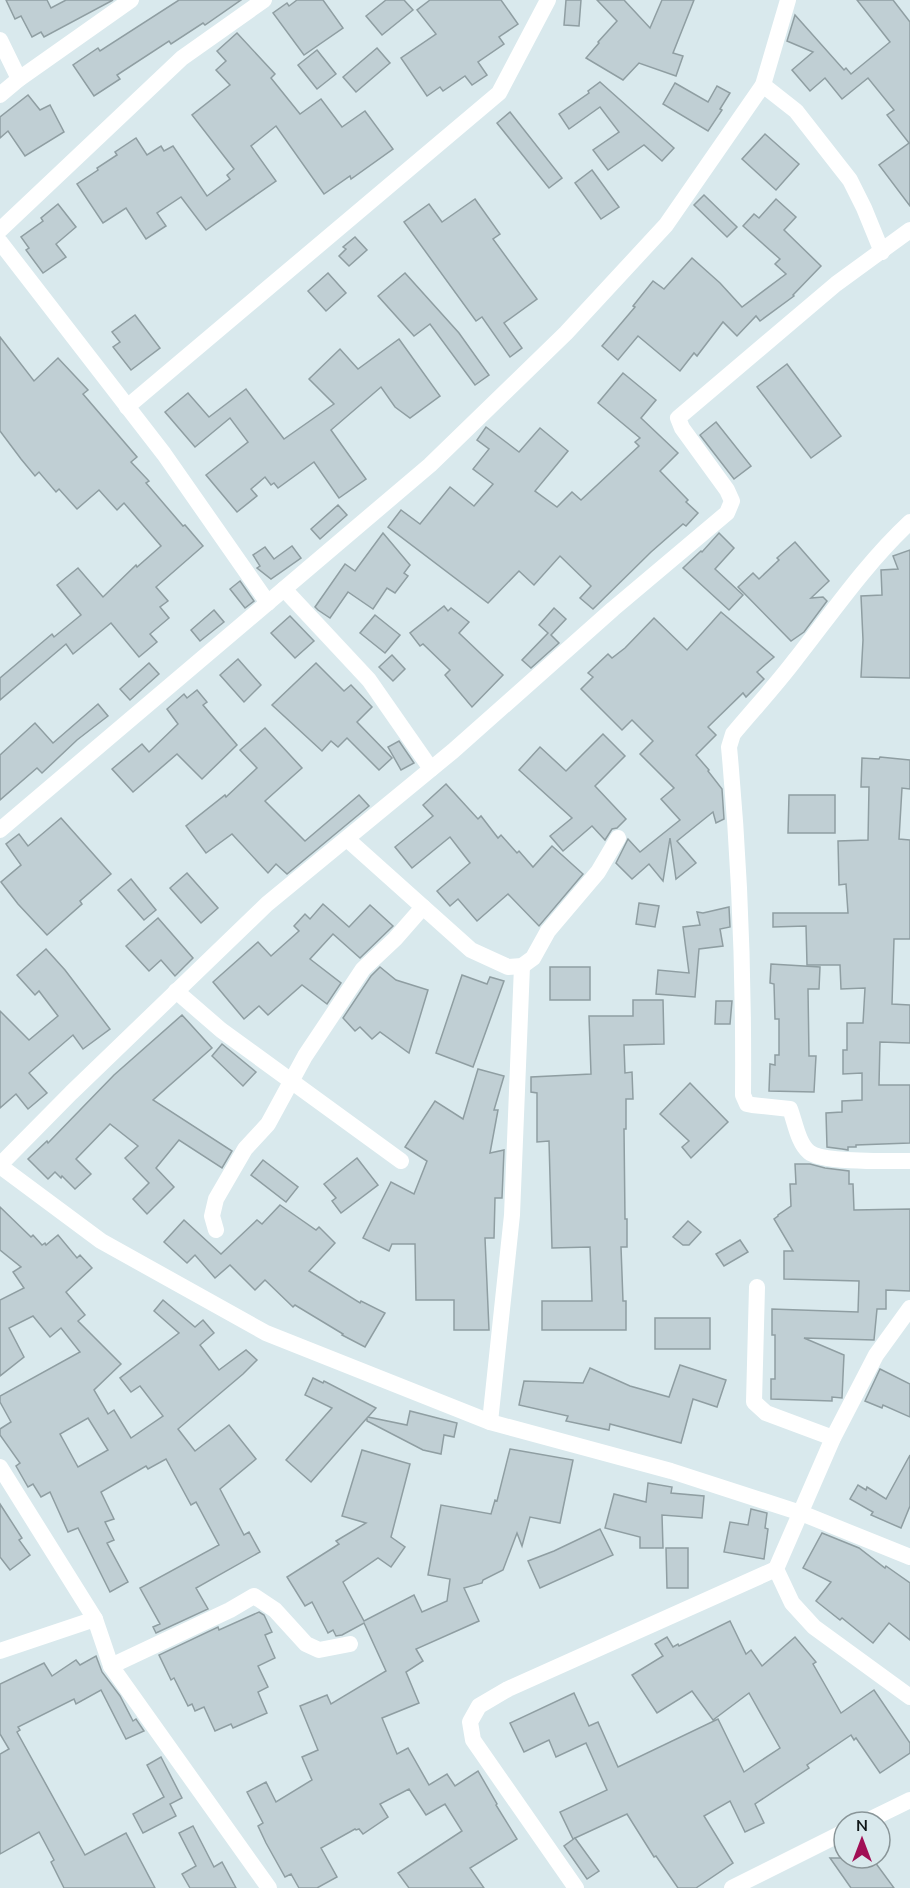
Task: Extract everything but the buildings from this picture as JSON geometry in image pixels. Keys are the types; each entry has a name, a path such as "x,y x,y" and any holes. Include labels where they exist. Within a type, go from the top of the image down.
{"street":[{"path":"0,95 131,0"},
{"path":"0,230 182,58 264,0"},
{"path":"127,407 499,93 548,0"},
{"path":"0,830 430,465 566,333 666,225 763,85 788,0"},
{"path":"0,40 19,79"},
{"path":"763,85 796,111 850,180 882,252"},
{"path":"910,230 836,284 678,418 682,428 727,490 732,501 727,513 613,609 431,769 267,904 71,1093 0,1166 101,1241 266,1333 490,1422 671,1471 801,1512 910,1557"},
{"path":"0,242 164,454 268,603"},
{"path":"910,522 858,579 794,663 733,734 729,747 742,916 743,1095 745,1101 752,1105 790,1109 803,1144 809,1152 817,1156 910,1161"},
{"path":"284,589 369,680 431,769"},
{"path":"347,839 471,950 508,968 522,966 533,958 548,931 597,872 618,838"},
{"path":"216,1230 212,1216 216,1198 245,1149 268,1124 305,1056 363,969 395,939 423,907"},
{"path":"490,1422 512,1215 522,966"},
{"path":"176,991 221,1030 401,1161"},
{"path":"757,1287 754,1401 766,1413 833,1438"},
{"path":"576,1888 473,1740 470,1722 479,1706 508,1689 776,1569 833,1438 876,1355 910,1308"},
{"path":"0,1467 95,1619 111,1666 269,1888"},
{"path":"776,1569 792,1603 814,1627 910,1696"},
{"path":"111,1666 230,1610 254,1596 275,1610 306,1644 319,1650 350,1644"},
{"path":"0,1651 95,1619"},
{"path":"890,1810 910,1800"},
{"path":"732,1888 832,1838"}]}
